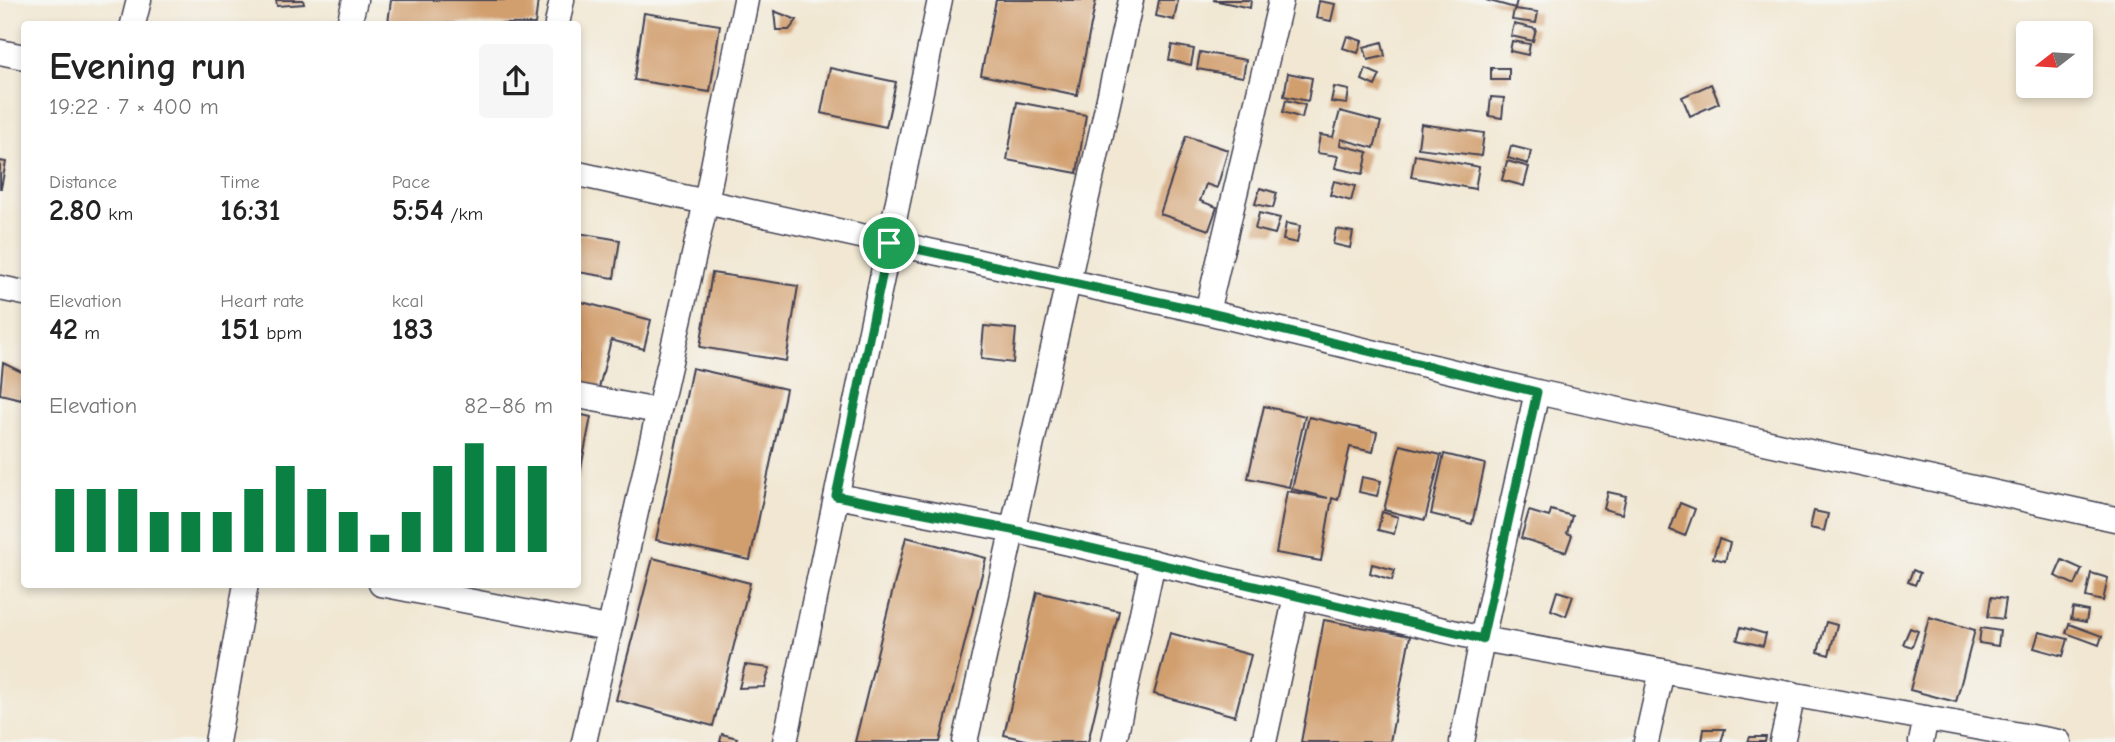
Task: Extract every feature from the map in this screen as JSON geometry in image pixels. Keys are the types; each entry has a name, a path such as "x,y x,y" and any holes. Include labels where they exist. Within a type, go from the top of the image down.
{"street":[{"path":"134,21 139,0"},
{"path":"350,21 355,0"},
{"path":"558,21 562,0"},
{"path":"584,742 607,628 706,202 746,0"},
{"path":"785,742 940,0"},
{"path":"965,742 1070,283 1131,0"},
{"path":"1207,312 1281,0"},
{"path":"0,52 21,56"},
{"path":"581,175 1207,312 1537,392 2115,519"},
{"path":"0,288 21,292"},
{"path":"1462,742 1537,392"},
{"path":"581,397 658,411"},
{"path":"836,496 1013,530 1482,639 1793,694 1924,730 2059,742"},
{"path":"1114,742 1153,562"},
{"path":"217,742 245,588"},
{"path":"402,588 607,628"},
{"path":"1264,742 1296,596"},
{"path":"1646,742 1662,671"},
{"path":"1782,742 1793,694"}],"building":[{"path":"276,0 303,0 304,4 277,6"},
{"path":"391,0 538,0 535,21 388,21"},
{"path":"996,0 1096,0 1077,95 981,75"},
{"path":"1159,0 1178,0 1174,20 1156,16"},
{"path":"1213,0 1251,0 1250,8"},
{"path":"1486,0 1517,0 1515,8"},
{"path":"1319,1 1335,4 1331,21 1316,18"},
{"path":"1514,9 1538,12 1536,23 1512,20"},
{"path":"774,11 797,20 789,30 776,30"},
{"path":"644,13 720,25 710,92 634,80"},
{"path":"1514,24 1536,29 1533,41 1511,36"},
{"path":"1347,36 1362,41 1358,53 1343,48"},
{"path":"1512,41 1530,44 1528,55 1510,51"},
{"path":"1382,42 1385,56 1368,60 1364,47"},
{"path":"1172,45 1194,49 1191,65 1169,60"},
{"path":"1200,52 1246,60 1243,77 1197,69"},
{"path":"830,68 896,82 886,127 821,113"},
{"path":"1491,68 1509,68 1509,80 1491,80"},
{"path":"1366,69 1380,75 1375,86 1362,80"},
{"path":"1288,73 1312,78 1308,101 1284,96"},
{"path":"1711,84 1719,103 1690,116 1682,97"},
{"path":"1334,87 1349,90 1347,104 1331,102"},
{"path":"1491,97 1504,98 1502,118 1489,116"},
{"path":"1286,100 1305,105 1302,118 1283,112"},
{"path":"1017,102 1086,115 1077,173 1007,160"},
{"path":"1340,111 1381,122 1374,148 1341,139 1340,145 1368,152 1363,174 1335,168 1338,156 1317,153 1320,135 1333,137"},
{"path":"1421,124 1484,133 1481,156 1418,148"},
{"path":"1186,136 1228,150 1217,188 1206,184 1200,201 1217,207 1209,230 1160,214"},
{"path":"1511,146 1531,151 1528,164 1508,158"},
{"path":"1415,155 1479,167 1475,189 1411,177"},
{"path":"0,161 6,162 1,188 0,188"},
{"path":"1507,161 1529,167 1524,186 1502,180"},
{"path":"1334,181 1355,186 1351,201 1330,195"},
{"path":"1260,188 1277,193 1273,208 1255,204"},
{"path":"1259,213 1280,218 1275,234 1255,229"},
{"path":"1286,223 1300,226 1297,243 1283,240"},
{"path":"1336,229 1353,232 1350,248 1333,244"},
{"path":"581,234 620,240 614,278 581,272"},
{"path":"712,273 798,286 786,361 700,347"},
{"path":"581,302 651,320 644,349 611,340 598,392 581,388"},
{"path":"984,326 1016,329 1013,363 981,359"},
{"path":"3,363 21,372 21,399 0,394"},
{"path":"692,368 786,389 750,560 656,540"},
{"path":"1264,406 1305,416 1289,487 1248,478"},
{"path":"581,415 591,417 581,468"},
{"path":"1309,417 1377,432 1373,452 1350,447 1338,500 1332,498 1321,561 1276,553 1287,491 1328,498 1292,489"},
{"path":"1400,445 1441,455 1425,520 1384,510"},
{"path":"1444,454 1485,464 1472,524 1431,514"},
{"path":"1362,477 1381,481 1377,496 1359,492"},
{"path":"1608,492 1626,496 1622,514 1604,509"},
{"path":"1680,503 1695,509 1685,536 1670,530"},
{"path":"1551,510 1572,516 1567,533 1572,535 1566,552 1521,538 1529,511 1549,517"},
{"path":"1814,511 1828,514 1824,531 1810,528"},
{"path":"1382,512 1398,517 1394,534 1378,530"},
{"path":"906,537 986,558 940,742 855,742"},
{"path":"1719,539 1730,543 1725,561 1713,558"},
{"path":"653,558 750,583 713,726 616,700"},
{"path":"2062,560 2082,569 2075,585 2055,576"},
{"path":"1372,564 1395,570 1392,580 1370,573"},
{"path":"1913,570 1920,573 1915,585 1908,582"},
{"path":"2091,573 2108,578 2103,601 2086,597"},
{"path":"1557,591 1573,596 1566,616 1551,610"},
{"path":"1037,592 1119,611 1088,742 1034,742 1004,735"},
{"path":"1991,597 2006,599 2003,619 1988,617"},
{"path":"2073,608 2088,611 2086,622 2071,619"},
{"path":"1929,617 1975,630 1956,702 1910,690"},
{"path":"1324,620 1410,636 1390,742 1301,742"},
{"path":"1826,622 1837,625 1829,655 1818,652"},
{"path":"2069,624 2102,636 2099,645 2066,633"},
{"path":"1741,627 1766,634 1763,646 1737,640"},
{"path":"1910,628 1918,631 1912,647 1903,644"},
{"path":"1981,628 2000,631 1998,646 1979,643"},
{"path":"2039,632 2068,639 2063,656 2034,648"},
{"path":"1170,633 1251,655 1235,716 1154,694"},
{"path":"745,665 770,668 764,687 739,688"},
{"path":"1704,729 1725,729 1721,742 1702,742"},
{"path":"722,734 737,738 735,742 720,742"},
{"path":"1750,737 1766,737 1765,742 1748,742"}],"route":[{"path":"889,243 1207,312 1537,392 1482,639 1013,530 836,496 889,243"}]}
